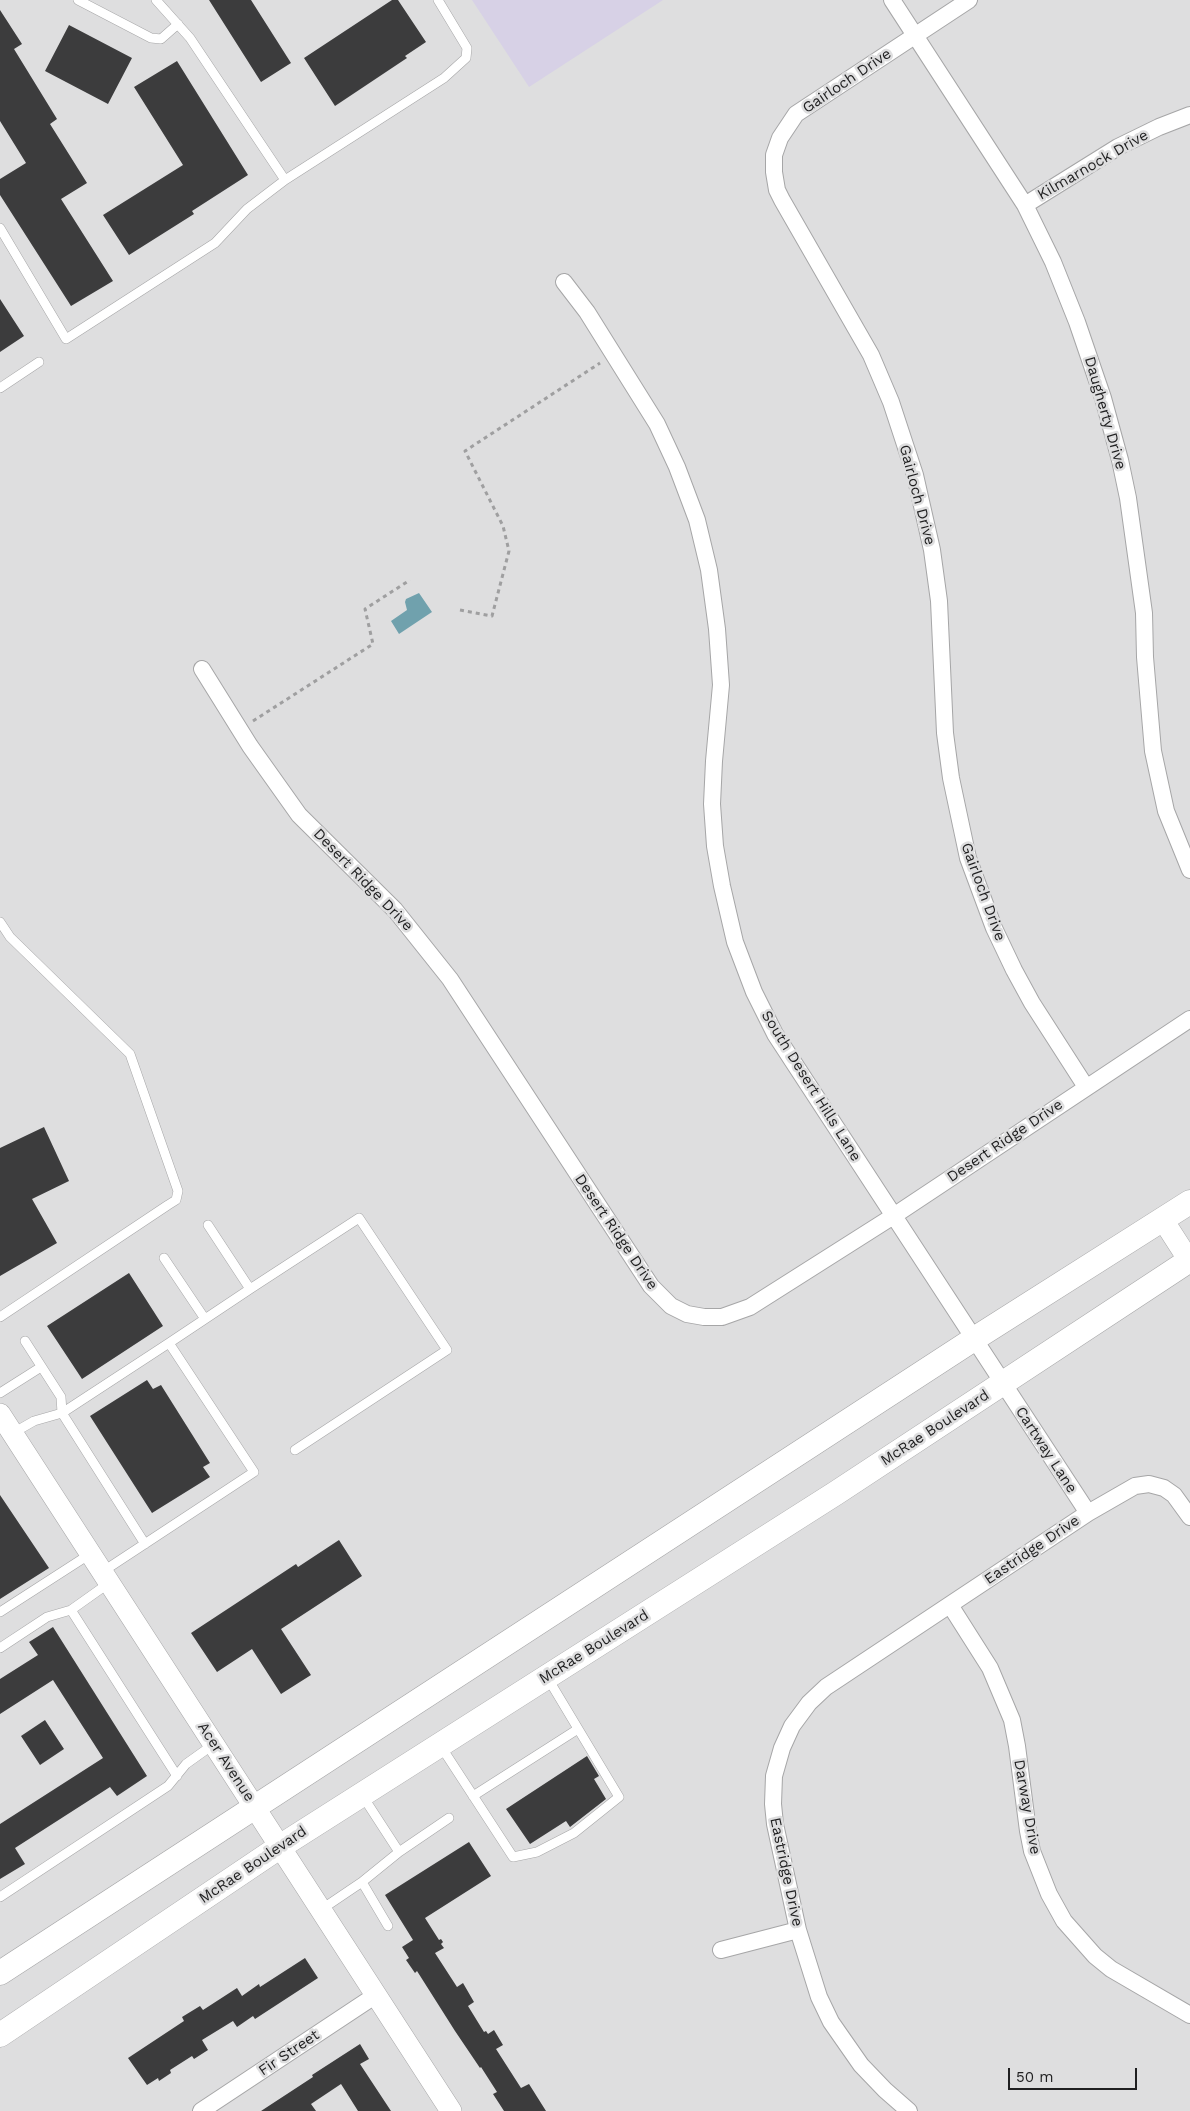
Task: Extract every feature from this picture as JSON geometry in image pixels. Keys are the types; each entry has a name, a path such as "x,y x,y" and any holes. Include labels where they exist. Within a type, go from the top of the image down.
{"main road":[{"path":"0,1973 974,1339 1190,1202"},
{"name":"McRae Boulevard","path":"0,2035 281,1846 836,1494 1190,1261"}],"street":[{"name":"Daugherty Drive","path":"892,0 1025,204 1053,262 1077,322 1103,398 1120,460 1144,613 1152,751 1166,811 1190,870"},
{"name":"Gairloch Drive","path":"969,0 796,114 780,138 774,155 774,172 777,190 871,355 891,402 915,475 932,550 939,601 945,733 950,778 968,858 994,928 1014,970 1032,1003 1086,1087"},
{"name":"Kilmarnock Drive","path":"1025,204 1118,148 1159,127 1190,115"},
{"name":"South Desert Hills Lane","path":"564,282 614,354 657,424 677,467 697,520 709,570 717,629 721,685 712,804 715,846 735,942 754,992 776,1034 1003,1384"},
{"name":"Desert Ridge Drive","path":"202,669 240,730 299,815 395,910 450,980 650,1286 672,1306 687,1314 704,1317 722,1317 739,1312 894,1215 1190,1019"},
{"path":"1163,1220 1190,1261"},
{"name":"Cartway Lane","path":"1003,1384 1088,1513"},
{"name":"Acer Avenue","path":"0,1414 451,2111"},
{"path":"1088,1513 1135,1486 1150,1484 1164,1488 1174,1495 1190,1517"},
{"name":"Eastridge Drive","path":"909,2111 861,2065 831,2022 818,1997 798,1930 775,1824 773,1804 774,1776 782,1748 792,1726 809,1703 826,1687 1088,1513"},
{"name":"Darway Drive","path":"950,1605 990,1668 1012,1720 1029,1838 1049,1894 1064,1921 1095,1956 1111,1969 1190,2015"},
{"path":"721,1950 798,1930"},
{"name":"Fir Street","path":"206,2110 376,1995"}],"lane":[{"path":"78,0 151,38 161,39 178,24"},
{"path":"156,0 190,38 285,180"},
{"path":"0,228 66,339 215,243 247,209 285,180 444,78 466,58 467,48 438,0"},
{"path":"0,388 39,362"},
{"path":"0,922 10,937 130,1054 178,1191 176,1200 0,1317"},
{"path":"13,1434 34,1421 62,1413 359,1218 448,1350 295,1450"},
{"path":"208,1225 250,1289"},
{"path":"164,1258 205,1319"},
{"path":"25,1342 61,1397 62,1413 145,1544"},
{"path":"0,1648 46,1617 71,1610 145,1544 254,1472 168,1343"},
{"path":"0,1394 41,1367"},
{"path":"0,1612 90,1553"},
{"path":"71,1610 177,1776"},
{"path":"440,1745 513,1857 537,1852 574,1833 619,1798 548,1677"},
{"path":"473,1796 578,1728"},
{"path":"0,1897 168,1786 186,1764 214,1744"},
{"path":"362,1794 399,1852"},
{"path":"322,1909 449,1818"},
{"path":"362,1882 388,1926"}],"path":[{"path":"460,610 492,616 509,551 503,526 465,451 614,354"},
{"path":"240,730 373,644 365,609 410,580"}],"shaded area":[{"path":"472,0 663,0 529,87"}],"water":[{"path":"419,593 432,612 399,634 391,621 407,610 406,599"}],"building":[{"path":"209,0 251,0 291,63 261,82"},
{"path":"392,0 398,0 426,42 405,56 407,58 335,106 304,58"},
{"path":"0,10 22,44 14,49 57,119 50,124 87,183 61,199 113,281 71,306 0,195 0,179 26,163 0,121"},
{"path":"69,25 132,58 108,104 45,71"},
{"path":"177,61 248,175 192,211 194,214 129,255 103,215 183,165 134,87"},
{"path":"0,299 24,336 0,352"},
{"path":"44,1127 69,1181 32,1199 57,1243 0,1276 0,1148"},
{"path":"129,1273 163,1326 82,1379 47,1326"},
{"path":"147,1380 153,1389 161,1385 210,1463 203,1467 210,1477 152,1513 90,1416"},
{"path":"0,1495 49,1568 0,1599"},
{"path":"339,1540 362,1576 281,1629 311,1675 281,1694 252,1649 217,1672 191,1633 296,1564 298,1567"},
{"path":"53,1627 147,1776 117,1796 110,1787 15,1848 25,1864 0,1879 0,1824 103,1758 53,1680 0,1714 0,1679 38,1655 29,1642"},
{"path":"45,1720 64,1749 40,1765 21,1736"},
{"path":"587,1756 599,1776 594,1779 606,1799 570,1827 566,1821 530,1844 506,1809"},
{"path":"469,1842 491,1876 425,1918 439,1940 441,1939 443,1942 441,1944 444,1948 435,1953 457,1987 463,1983 474,2002 468,2006 484,2032 486,2031 488,2034 494,2030 503,2045 496,2049 521,2088 529,2084 546,2111 504,2111 493,2094 497,2092 481,2067 455,2031 417,1971 415,1973 406,1960 409,1958 402,1947 413,1940 385,1895"},
{"path":"305,1958 318,1978 255,2019 253,2016 237,2027 233,2021 202,2040 208,2050 194,2059 192,2056 170,2070 171,2073 159,2081 158,2078 147,2085 128,2058 184,2021 182,2017 200,2006 203,2010 237,1988 242,1996 259,1984 260,1987"},
{"path":"360,2044 369,2059 360,2064 391,2111 358,2111 341,2084 311,2104 316,2111 261,2111 313,2077 312,2075"}]}
